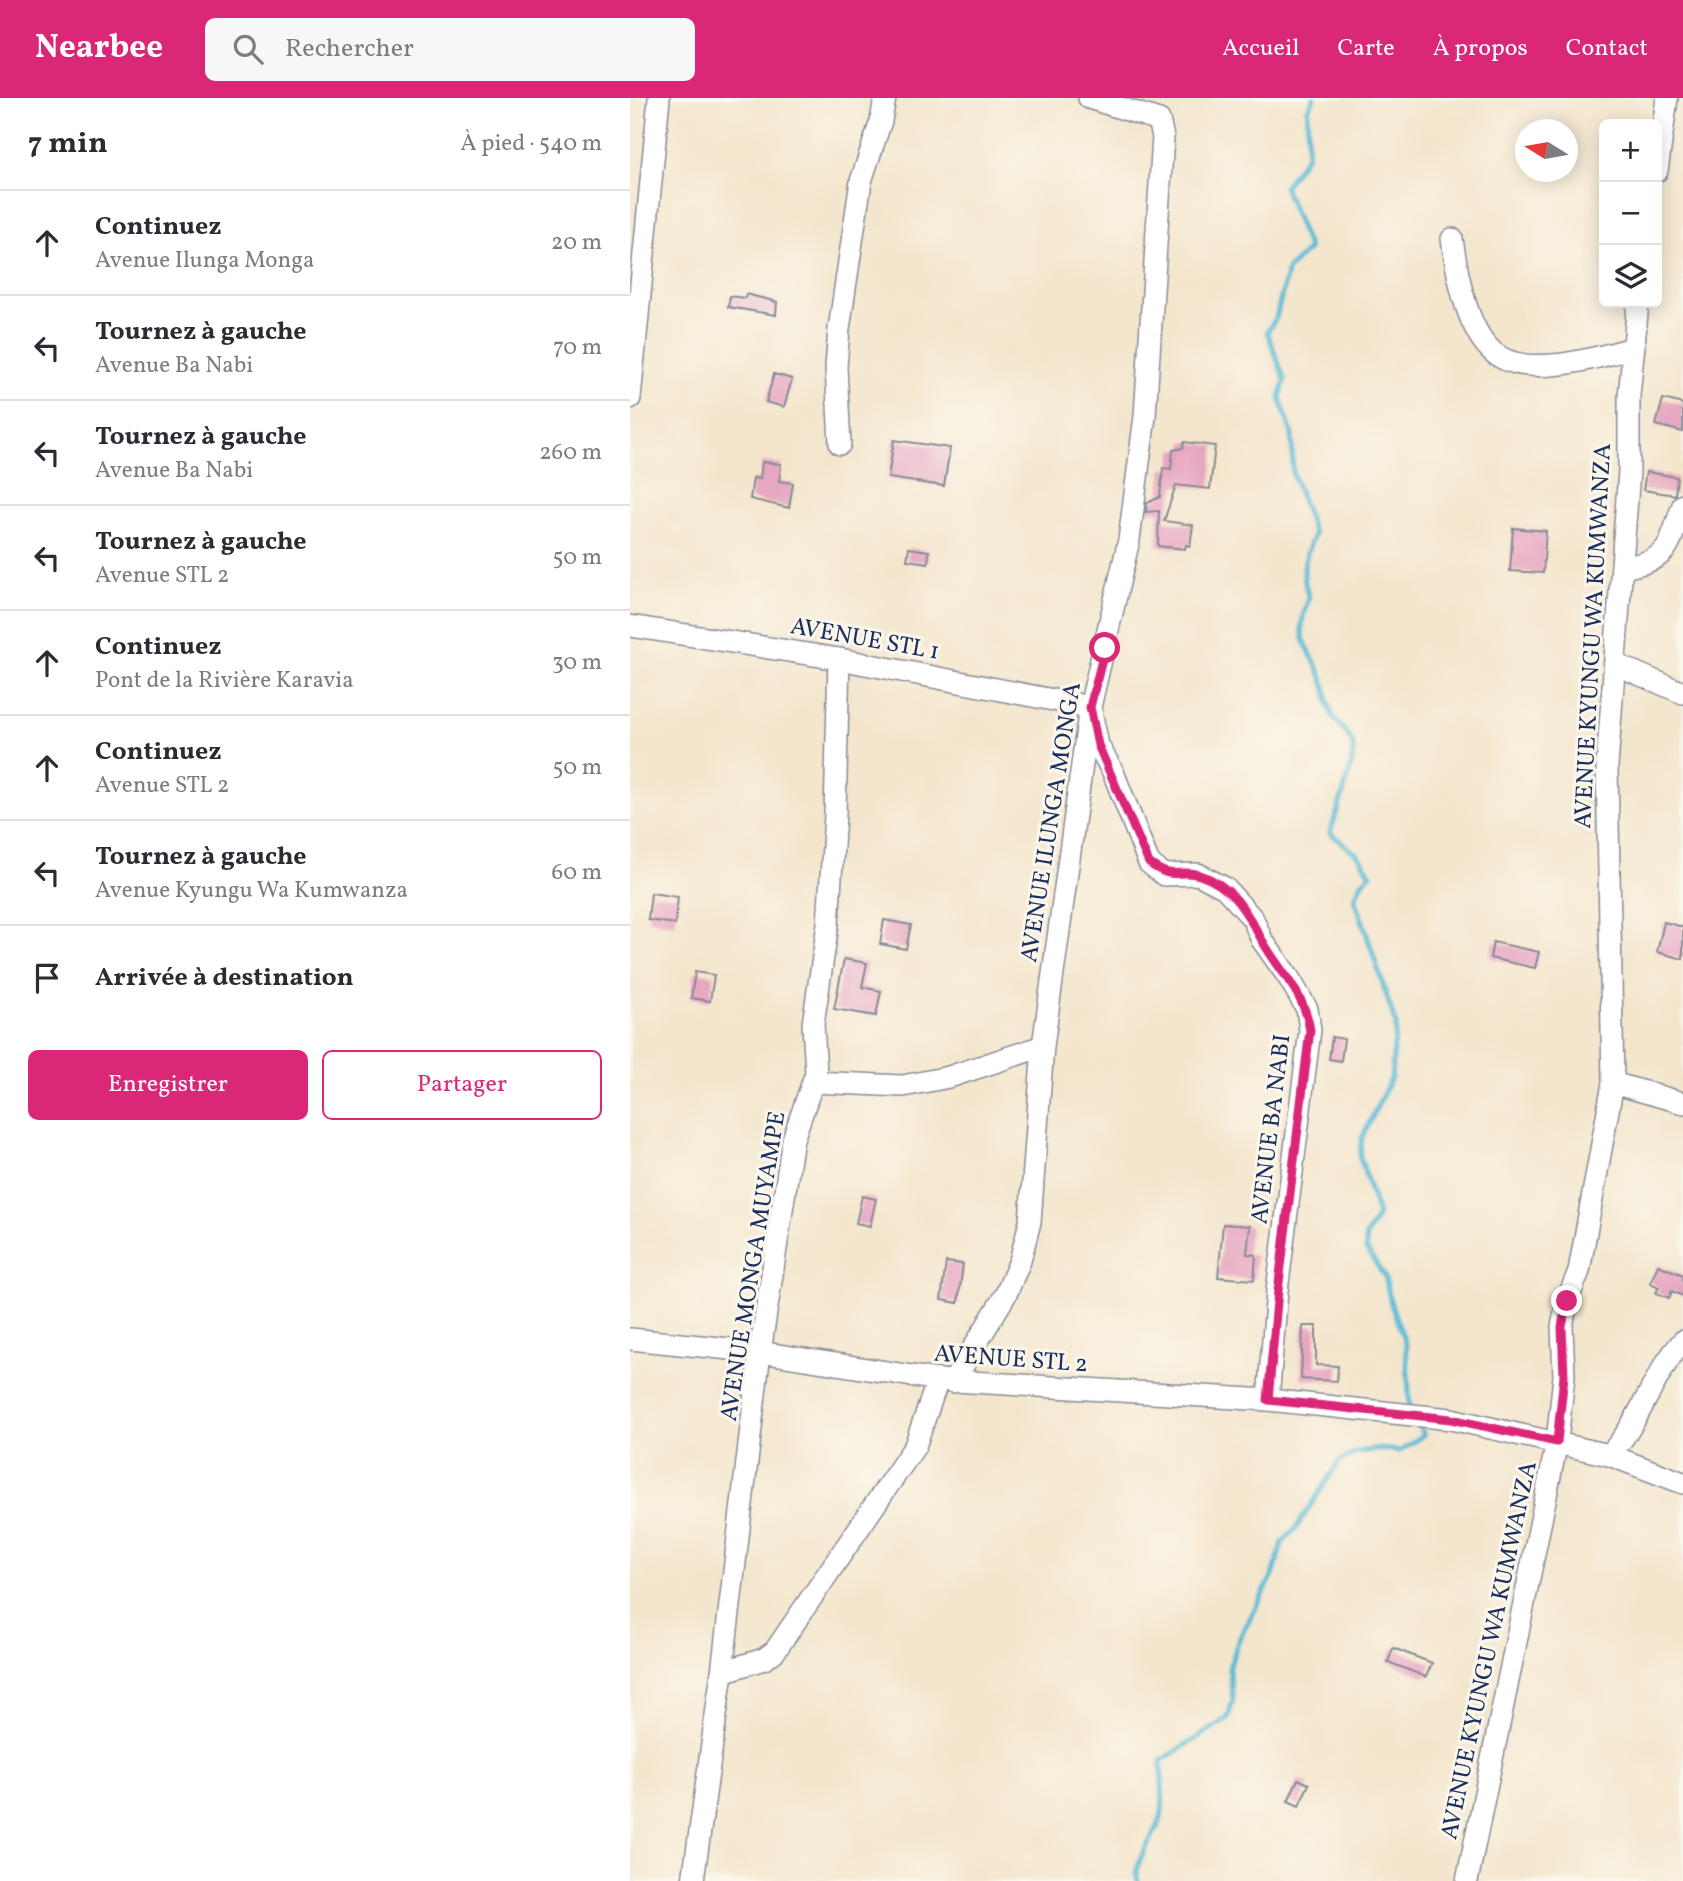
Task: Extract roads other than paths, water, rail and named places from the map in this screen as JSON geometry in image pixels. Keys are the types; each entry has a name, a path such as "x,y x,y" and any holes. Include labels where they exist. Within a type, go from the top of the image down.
{"street":[{"path":"630,398 659,98"},
{"path":"840,444 836,367 839,329 861,181 881,121 885,98"},
{"name":"AVENUE ILUNGA MONGA","path":"722,1672 764,1659 775,1651 915,1446 946,1381 1006,1294 1020,1261 1030,1222 1043,1046 1090,707 1129,540 1145,416 1164,156 1159,120 1089,98"},
{"path":"1662,134 1667,98"},
{"path":"1452,239 1457,278 1465,306 1487,344 1500,357 1546,365 1580,361 1633,348"},
{"name":"AVENUE KYUNGU WA KUMWANZA","path":"1467,1881 1557,1442 1564,1376 1562,1327 1567,1301 1578,1271 1613,1083 1606,819 1637,308"},
{"path":"1622,568 1653,562 1659,558 1667,547 1683,505"},
{"name":"AVENUE STL 1","path":"630,626 839,659 1090,707"},
{"name":"AVENUE MONGA MUYAMPE","path":"693,1881 722,1672 760,1352 793,1139 816,1073 813,1024 828,924 835,814 839,659"},
{"path":"1615,664 1683,693"},
{"name":"AVENUE BA NABI","path":"1090,707 1098,745 1149,863 1164,875 1198,874 1225,888 1253,919 1262,940 1307,1009 1310,1030 1279,1278 1268,1400"},
{"path":"1018,1053 1048,1009"},
{"path":"813,1082 904,1086 948,1077 1043,1046"},
{"path":"1613,1083 1683,1104"},
{"name":"AVENUE STL 2","path":"630,1339 760,1352 946,1381 1268,1400 1390,1411 1451,1419 1557,1442"},
{"path":"1609,1455 1622,1441 1663,1365 1683,1341"},
{"path":"1557,1442 1609,1455 1683,1483"}],"waterway":[{"path":"1314,98 1308,109 1307,155 1284,187 1309,249 1288,269 1276,318 1267,332 1285,380 1280,398 1292,434 1293,474 1314,534 1304,566 1309,598 1302,634 1324,683 1330,710 1353,745 1349,775 1330,833 1358,855 1371,874 1362,882 1355,898 1396,1025 1391,1078 1362,1138 1360,1157 1378,1215 1366,1236 1366,1249 1385,1277 1391,1304 1406,1345 1410,1408"},
{"path":"1138,1881 1138,1865 1161,1818 1161,1761 1228,1718 1233,1699 1229,1668 1239,1639 1274,1573 1282,1543 1296,1528 1339,1462 1357,1452 1380,1449 1400,1451 1424,1435 1416,1420"}]}
